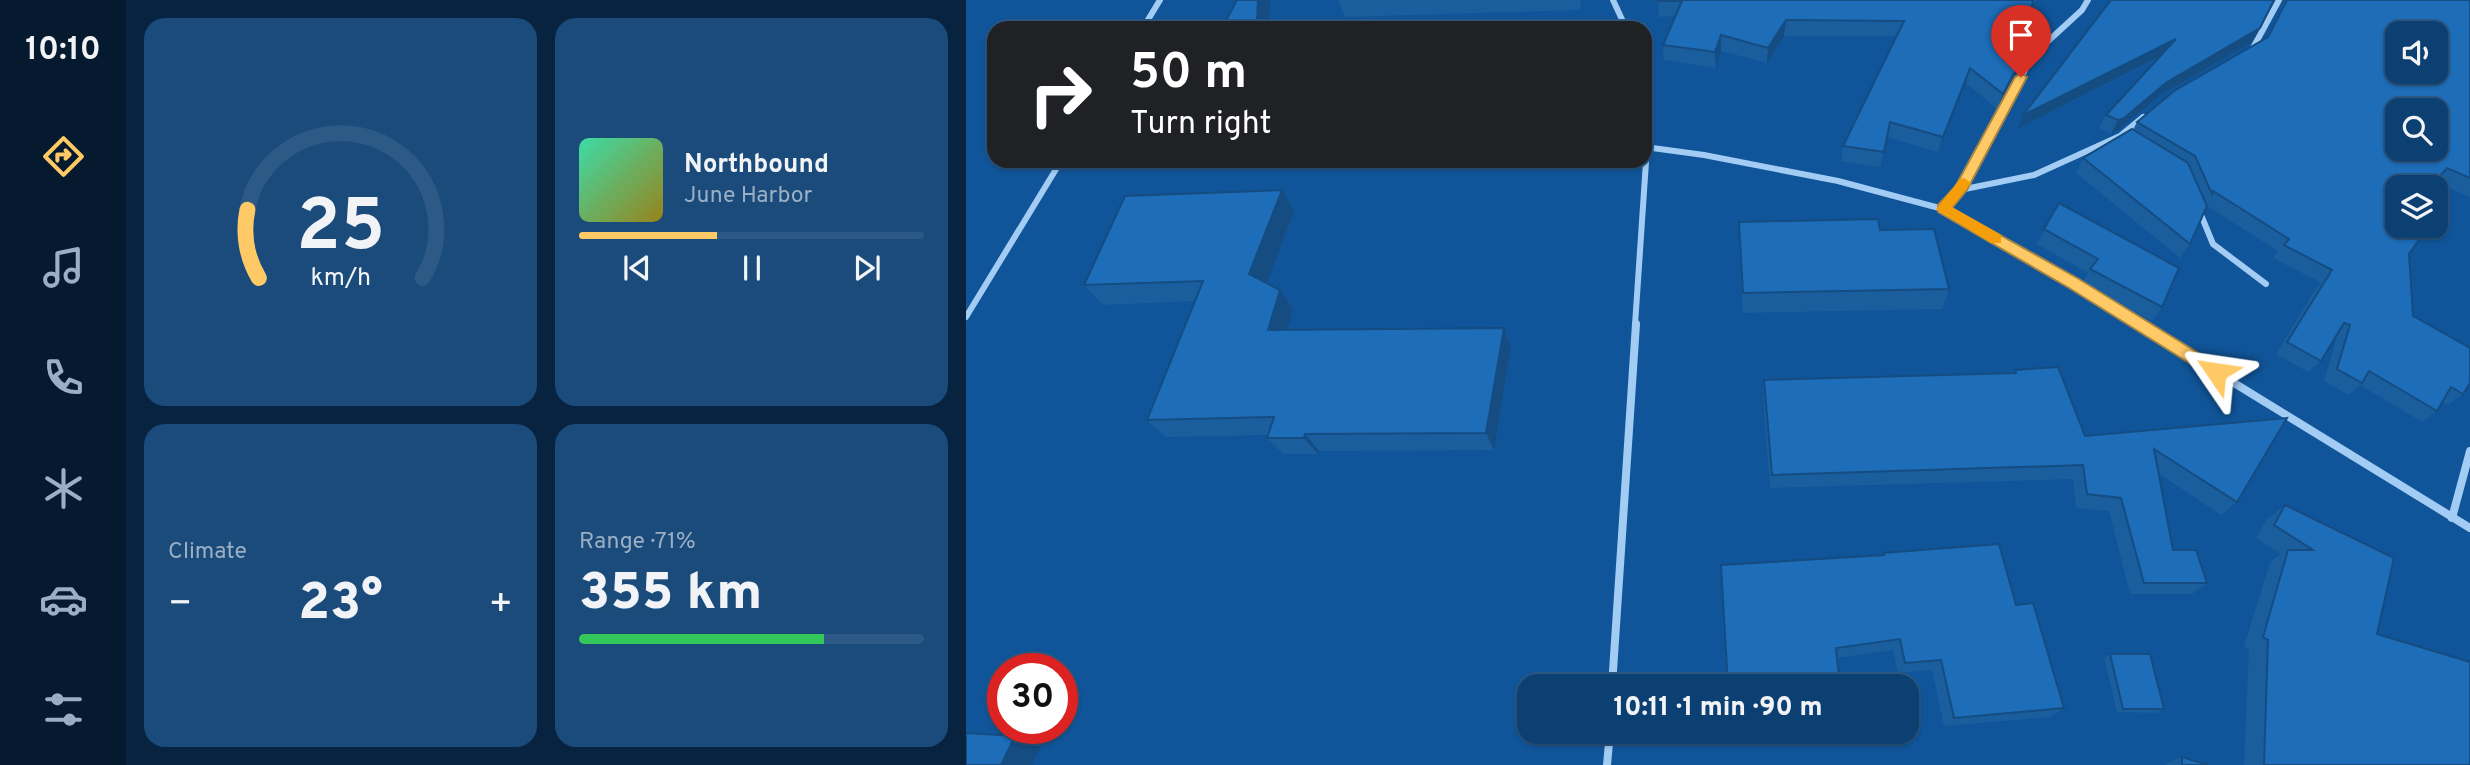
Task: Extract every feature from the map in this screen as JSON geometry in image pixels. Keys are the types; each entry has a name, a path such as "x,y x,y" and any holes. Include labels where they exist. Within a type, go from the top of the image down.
{"street":[{"path":"1147,21 1160,0"},
{"path":"1613,0 1623,21"},
{"path":"1943,209 1961,190 2034,55 2082,10 2088,0"},
{"path":"2244,53 2256,46 2279,0"},
{"path":"1961,190 2034,174 2120,136 2146,114"},
{"path":"2120,136 2130,143"},
{"path":"1652,148 1838,181 1943,209 2074,284 2470,528"},
{"path":"966,317 1057,168"},
{"path":"1613,674 1645,168"},
{"path":"2193,198 2213,244 2266,284"},
{"path":"2452,518 2470,451"},
{"path":"1607,765 1609,744"}],"building":[{"path":"1237,0 1258,0 1257,21 1226,21"},
{"path":"1658,0 2033,0 2021,60 2003,94 1970,68 1943,137 1890,122 1884,152 1843,146 1904,21 1786,20 1768,48 1721,35 1715,52 1663,45 1682,1"},
{"path":"2111,0 2274,0 2260,28 2167,82 2124,118 2118,120 2106,115 2176,39 2023,115"},
{"path":"2287,0 2470,0 2470,178 2447,168 2441,175 2385,175 2385,238 2420,238 2409,254 2413,316 2470,348 2470,383 2463,394 2451,387 2437,411 2369,371 2362,383 2337,369 2350,325 2344,323 2321,361 2287,342 2332,270 2284,245 2289,239 2213,191 2212,194 2195,156 2137,122 2174,91 2268,37"},
{"path":"2132,129 2188,163 2207,206 2190,244 2083,158"},
{"path":"1282,190 1249,274 1280,290 1268,330 1504,328 1486,433 1305,434 1304,438 1267,438 1274,417 1147,420 1203,281 1084,285 1125,196"},
{"path":"2059,203 2179,268 2162,307 2090,269 2098,259 2044,229"},
{"path":"1878,219 1880,230 1934,229 1949,289 1743,293 1739,222"},
{"path":"2058,367 2085,436 2287,418 2237,502 2154,449 2173,550 2196,550 2207,583 2144,583 2121,498 2087,494 2083,465 1772,475 1764,380 2016,373 2015,370"},
{"path":"2285,505 2394,558 2377,634 2470,662 2470,765 2264,765 2268,640 2263,637 2288,550 2313,550 2274,525"},
{"path":"1999,544 2016,605 2033,603 2064,708 1954,718 1941,660 1905,663 1900,639 1836,648 1839,674 1727,674 1721,565 1884,555 1883,553"},
{"path":"2110,654 2150,654 2164,709 2123,709"},
{"path":"966,733 987,734 987,744 1011,744 1001,765 966,765"},
{"path":"2182,757 2208,765 2182,765"}],"slow traffic":[{"path":"1964,183 1943,209 1996,239"}],"route":[{"path":"2021,77 1961,190 1943,209 2074,284 2216,372"}]}
